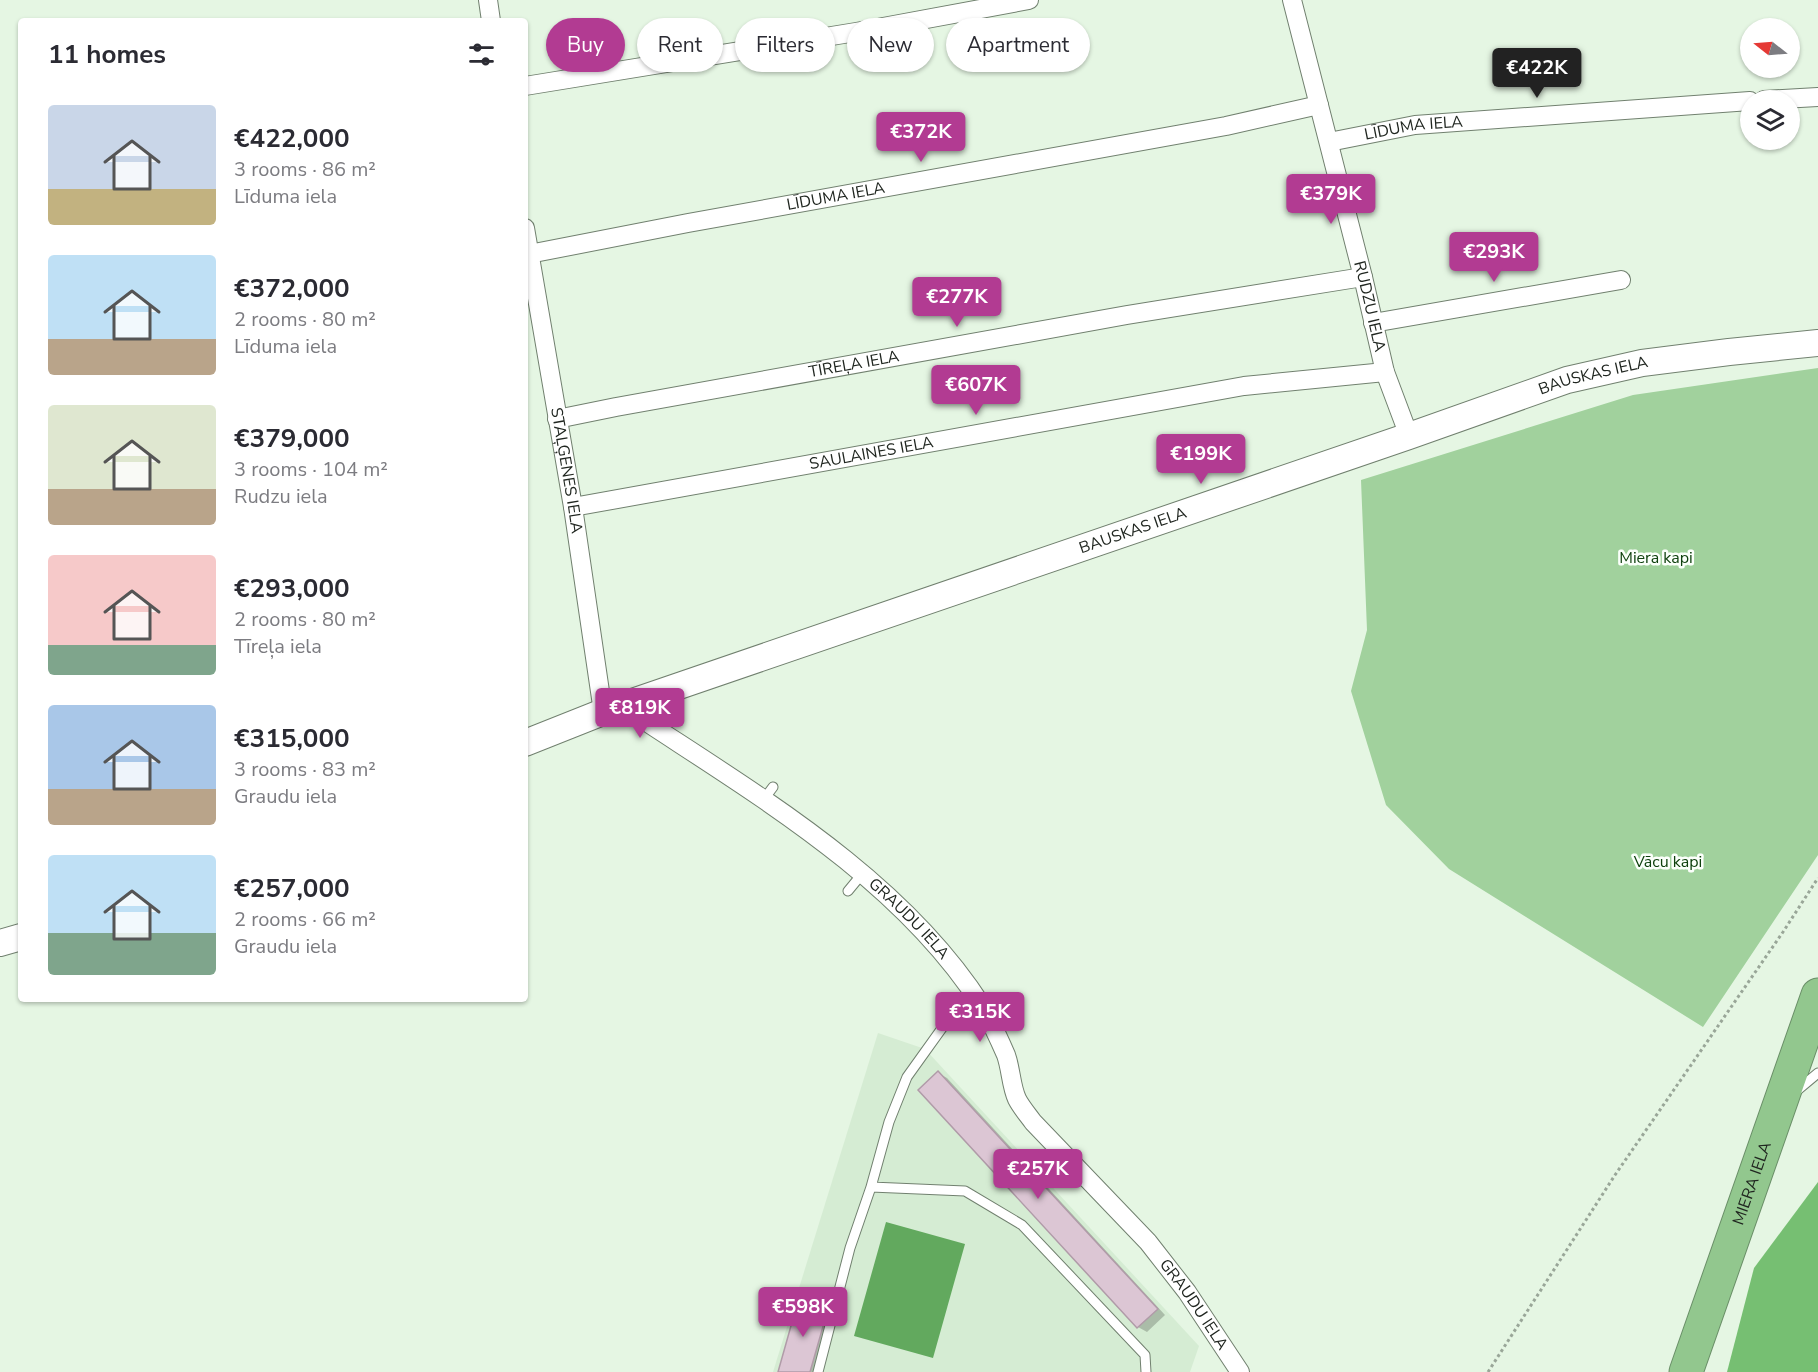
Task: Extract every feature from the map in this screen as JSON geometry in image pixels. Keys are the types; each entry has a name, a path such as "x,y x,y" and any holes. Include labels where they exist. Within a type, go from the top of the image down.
{"highway":[{"name":"MIERA IELA","path":"1686,1372 1818,995"}],"street":[{"path":"488,0 491,18"},
{"path":"528,86 856,32 1029,0"},
{"name":"RUDZU IELA","path":"1292,0 1385,372 1409,436"},
{"path":"1800,98 1818,97"},
{"name":"LĪDUMA IELA","path":"1329,142 1415,125 1740,102"},
{"name":"LĪDUMA IELA","path":"529,254 1226,126 1319,105"},
{"name":"STAĻĢENES IELA","path":"528,248 573,507 603,712"},
{"name":"TĪREĻA IELA","path":"557,419 1092,322 1363,277"},
{"path":"1373,323 1620,280"},
{"name":"BAUSKAS IELA","path":"528,742 603,712 1567,380 1642,363 1818,343"},
{"name":"SAULAINES IELA","path":"573,507 1244,386 1385,372"},
{"name":"GRAUDU IELA","path":"638,701 642,713 651,725 769,793 914,920 956,969 982,1008 1006,1056 1017,1099 1032,1122 1148,1242 1187,1292 1240,1372"},
{"path":"0,943 18,937"}],"lane":[{"path":"848,891 862,874"},
{"path":"818,1372 850,1248 871,1187 889,1122 907,1077 955,1010 974,995"},
{"path":"1779,1106 1818,1074"},
{"path":"871,1187 965,1191 1022,1225 1145,1355 1146,1372"}],"path":[{"path":"1488,1372 1615,1175 1818,878"}],"shaded area":[{"path":"878,1033 925,1049 1199,1346 1190,1372 773,1372"},
{"path":"1818,1182 1818,1372 1727,1372 1754,1268"},
{"path":"886,1222 965,1244 933,1358 854,1336"}],"green space":[{"path":"1818,368 1818,855 1703,1027 1449,869 1386,805 1351,691 1367,630 1361,480 1633,395"}],"building":[{"path":"938,1071 1158,1309 1137,1328 918,1090"},
{"path":"798,1301 828,1309 810,1372 778,1372"}],"park label":[{"name":"Miera kapi","path":"1656,558"},
{"name":"Vācu kapi","path":"1668,862"}]}
